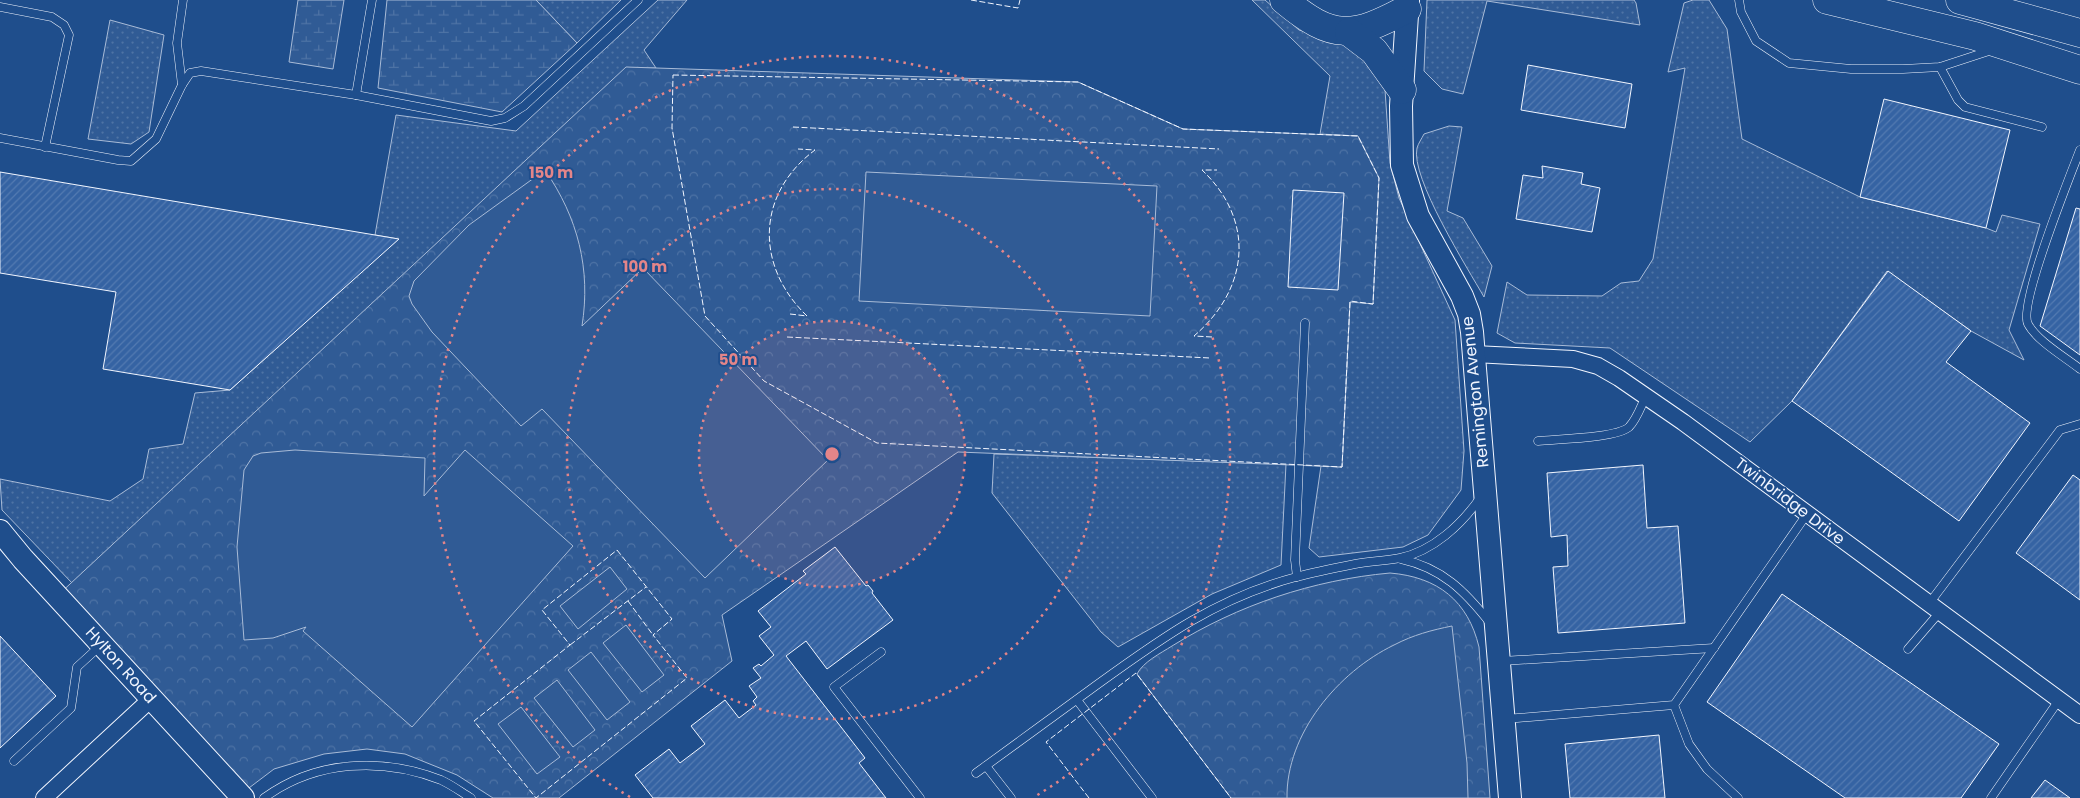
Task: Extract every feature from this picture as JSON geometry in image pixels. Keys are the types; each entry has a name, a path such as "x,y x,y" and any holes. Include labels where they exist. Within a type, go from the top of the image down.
{"highway":[{"path":"1284,0 1300,13 1322,26 1349,32 1373,26 1407,5"},
{"path":"1827,0 1974,36 2080,70"},
{"path":"1960,0 2080,33"},
{"path":"1349,32 1374,51 1402,90"}],"street":[{"name":"Remington Avenue","path":"1407,5 1402,90 1402,165 1418,216 1462,296 1469,314 1474,354 1510,798"},
{"name":"Twinbridge Drive","path":"1474,354 1573,359 1598,366 1646,396 1934,609 2059,700 2078,711"},
{"name":"Hylton Road","path":"0,531 243,798"},
{"path":"44,798 151,699"}],"lane":[{"path":"182,86 177,43 183,0"},
{"path":"356,95 372,0"},
{"path":"0,138 131,161 156,139 190,73 201,71 356,95 491,121 505,118 524,106 638,0"},
{"path":"1739,0 1741,12 1756,41 1789,63 1851,69 1903,70 1940,67 2005,45"},
{"path":"0,7 52,17 64,25 69,35 46,146"},
{"path":"1940,67 1958,100 1965,107 2042,127"},
{"path":"2080,150 2052,224 2026,307 2027,323 2036,335 2080,369"},
{"path":"1296,577 1295,560 1305,323"},
{"path":"1538,441 1616,434 1628,428 1636,417 1646,396"},
{"path":"1908,649 2060,430 2080,424"},
{"path":"976,773 1150,646 1198,616 1254,590 1296,577 1356,564 1399,558 1422,550 1438,541 1470,512 1485,490"},
{"path":"1674,705 1807,514"},
{"path":"1399,558 1418,562 1462,589 1497,632"},
{"path":"14,761 71,708 77,667 102,644"},
{"path":"1500,661 1714,648"},
{"path":"882,652 834,687 920,798"},
{"path":"1076,700 1152,798"},
{"path":"1991,798 2059,700"},
{"path":"1504,719 1674,705"},
{"path":"1674,705 1689,744 1707,769 1738,798"},
{"path":"264,798 298,778 323,770 350,765 373,764 394,766 443,781 471,798"},
{"path":"986,766 1011,798"}],"green space":[{"path":"298,0 344,0 333,69 289,62"},
{"path":"387,0 536,0 577,43 502,112 378,88"},
{"path":"536,0 621,0 577,43"},
{"path":"658,0 687,0 644,50 656,68 626,68 72,583 2,510 0,479 110,501 143,479 149,449 183,444 195,393 230,390 398,239 375,235 396,115 516,131"},
{"path":"1252,0 1265,0 1299,30 1349,46 1369,61 1385,90 1390,163 1399,198 1455,320 1464,451 1461,490 1428,535 1403,547 1319,557 1309,548 1321,466 1342,467 1350,301 1373,304 1358,136 1320,134 1330,76"},
{"path":"1427,0 1634,0 1640,25 1487,1 1463,94 1442,89 1424,71"},
{"path":"1693,0 1709,0 1727,29 1742,139 1860,197 1996,232 2002,215 2040,224 2009,330 2024,360 1971,331 1887,271 1792,401 1750,442 1610,348 1515,343 1497,333 1507,282 1527,295 1602,296 1621,283 1639,281 1653,259 1685,68 1668,72 1684,3"},
{"path":"110,20 164,35 149,132 131,144 88,139"},
{"path":"626,67 1078,82 1183,129 1358,136 1379,178 1373,304 1350,302 1342,467 958,452 722,615 732,661 559,798 493,798 457,775 405,754 367,749 324,754 274,769 245,791 56,597"},
{"path":"1449,126 1462,127 1447,211 1463,218 1492,266 1484,297 1431,201 1417,162 1417,148 1424,134"},
{"path":"994,454 1286,464 1281,565 1212,594 1118,647 1101,632 992,493"},
{"path":"1390,573 1407,575 1423,580 1448,594 1459,604 1474,631 1479,647 1490,798 1231,798 1137,674 1153,658 1197,631 1250,607 1305,588 1361,576"}],"shaded area":[{"path":"545,170 566,207 574,225 579,245 585,284 582,326 643,268 828,460 705,578 542,409 521,426 432,332 412,304 409,296 414,281 469,225"},
{"path":"866,172 1157,186 1150,316 859,301"},
{"path":"295,450 425,458 424,496 465,450 573,546 412,727 303,631 306,627 273,638 244,640 237,547 244,470 253,456 261,453"},
{"path":"610,567 627,589 578,629 560,606"},
{"path":"626,625 664,675 642,692 603,643"},
{"path":"1452,626 1467,763 1468,798 1287,798 1289,774 1295,751 1319,708 1335,688 1373,657 1394,645 1423,633"},
{"path":"591,652 630,702 607,720 568,670"},
{"path":"557,680 595,730 573,747 534,698"},
{"path":"521,707 560,757 537,774 498,724"}],"building":[{"path":"1528,65 1632,84 1625,128 1521,110"},
{"path":"1884,99 2010,130 1986,228 1860,197"},
{"path":"1542,166 1583,173 1581,184 1600,188 1592,232 1516,219 1523,175 1543,178"},
{"path":"0,172 399,239 230,390 103,369 116,292 0,273"},
{"path":"1293,190 1344,193 1338,290 1288,287"},
{"path":"2076,208 2080,209 2080,355 2040,326"},
{"path":"1888,271 1971,331 1946,362 2030,423 1959,521 1792,401"},
{"path":"1643,465 1647,528 1678,526 1685,623 1558,633 1553,567 1568,566 1567,535 1551,537 1547,473"},
{"path":"2073,475 2080,480 2080,600 2016,553"},
{"path":"835,547 866,586 868,585 873,591 872,593 893,620 827,669 806,641 786,656 865,758 859,763 886,798 653,798 635,775 669,749 680,763 705,744 691,726 725,700 739,718 756,705 753,701 757,697 749,686 761,678 753,668 759,664 761,666 774,655 759,636 771,627 758,611 806,574 803,571"},
{"path":"1782,594 1999,744 1961,798 1845,798 1707,702"},
{"path":"0,636 56,696 0,748"},
{"path":"1659,735 1665,798 1570,798 1565,744"},
{"path":"2045,780 2070,798 2031,798"}],"fence":[{"path":"971,0 1018,8 1020,0"},
{"path":"673,75 1078,82 1183,129 1358,136 1379,178 1373,304 1350,301 1342,467 877,443 764,381 705,316 672,128 673,75"},
{"path":"793,127 1219,149"},
{"path":"790,314 807,316 790,296 778,275 771,253 769,231 773,209 782,187 796,168 815,150 798,149"},
{"path":"1212,337 1194,336 1212,317 1226,297 1235,276 1239,254 1238,233 1231,211 1219,190 1202,170 1217,170"},
{"path":"787,337 1210,358"},
{"path":"617,550 672,619 653,635 687,678 536,798 474,721 570,645 542,610 617,550"},
{"path":"570,645 646,587"},
{"path":"628,601 653,635"},
{"path":"1089,798 1046,742 1136,673 1231,798"}]}
